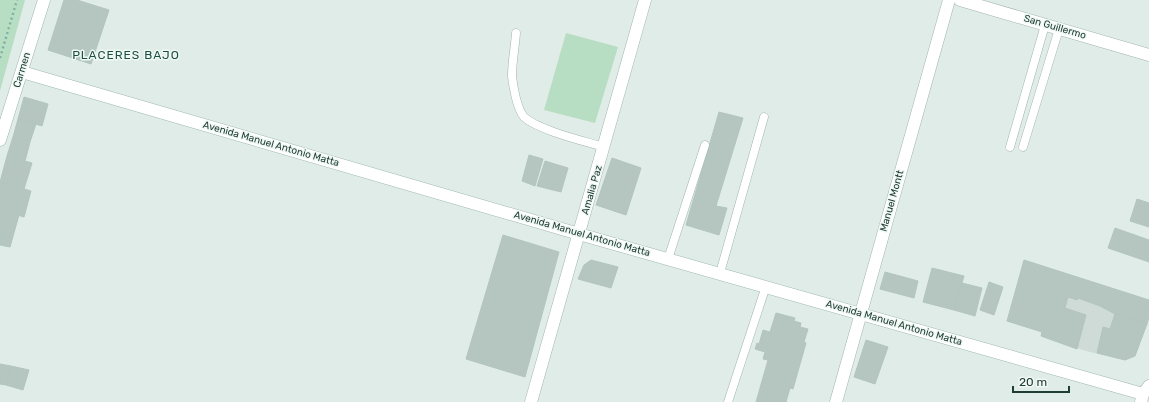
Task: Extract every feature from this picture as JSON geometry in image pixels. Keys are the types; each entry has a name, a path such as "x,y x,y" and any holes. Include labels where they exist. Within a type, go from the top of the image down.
{"main road":[{"name":"Carmen","path":"0,140 44,0"},
{"name":"Amalia Paz","path":"531,402 645,0"},
{"name":"Manuel Montt","path":"836,402 949,0"},
{"name":"San Guillermo","path":"960,0 1149,55"},
{"name":"Avenida Manuel Antonio Matta","path":"22,72 579,234 1144,394"}],"lane":[{"path":"1010,147 1045,25"},
{"path":"1023,147 1059,29"},
{"path":"516,33 512,76 517,102 523,116 532,123 560,134 604,147"},
{"path":"720,274 764,117"},
{"path":"668,259 706,145"},
{"path":"728,402 766,286"}],"path":[{"path":"0,58 17,0"}],"shaded area":[{"path":"1024,260 1149,300 1149,317 1135,356 1125,360 1086,351 1041,336 1041,332 1007,321"}],"green space":[{"path":"0,0 25,0 0,91"},
{"path":"566,33 618,47 595,123 544,110"}],"building":[{"path":"64,0 77,0 109,10 91,64 48,50"},
{"path":"24,97 48,104 42,126 18,119"},
{"path":"719,112 743,118 716,206 727,208 719,235 686,225"},
{"path":"18,119 36,124 30,142 13,137"},
{"path":"13,137 30,142 25,161 7,156"},
{"path":"529,155 543,159 535,186 522,181"},
{"path":"7,156 32,163 24,189 0,182"},
{"path":"612,158 641,168 626,215 596,205"},
{"path":"545,161 568,168 561,192 537,186"},
{"path":"0,182 31,191 24,217 0,210"},
{"path":"1137,199 1149,203 1149,227 1130,221"},
{"path":"0,210 19,215 10,247 0,245"},
{"path":"1115,228 1149,240 1149,262 1108,248"},
{"path":"503,235 559,252 525,377 466,359"},
{"path":"591,260 618,267 611,288 578,279 584,265"},
{"path":"1024,260 1149,300 1149,317 1147,324 1115,314 1100,306 1078,298 1077,300 1068,297 1065,308 1086,315 1077,349 1041,336 1042,332 1007,321"},
{"path":"932,268 964,276 954,310 923,302"},
{"path":"885,272 918,281 914,298 880,289"},
{"path":"989,282 1003,287 994,315 980,310"},
{"path":"962,283 982,288 975,316 954,310"},
{"path":"776,313 795,318 794,321 801,323 800,327 808,329 804,342 806,343 793,389 790,388 786,402 756,402 768,360 763,359 765,352 755,349 757,343 759,344 763,330 770,332"},
{"path":"1115,314 1147,324 1135,356 1125,360 1097,353 1103,327 1110,329"},
{"path":"866,340 888,347 875,384 854,377"},
{"path":"0,364 11,366 6,385 0,384"},
{"path":"11,366 29,370 23,390 6,385"}],"district":[{"name":"PLACERES BAJO","path":"126,55"}]}
